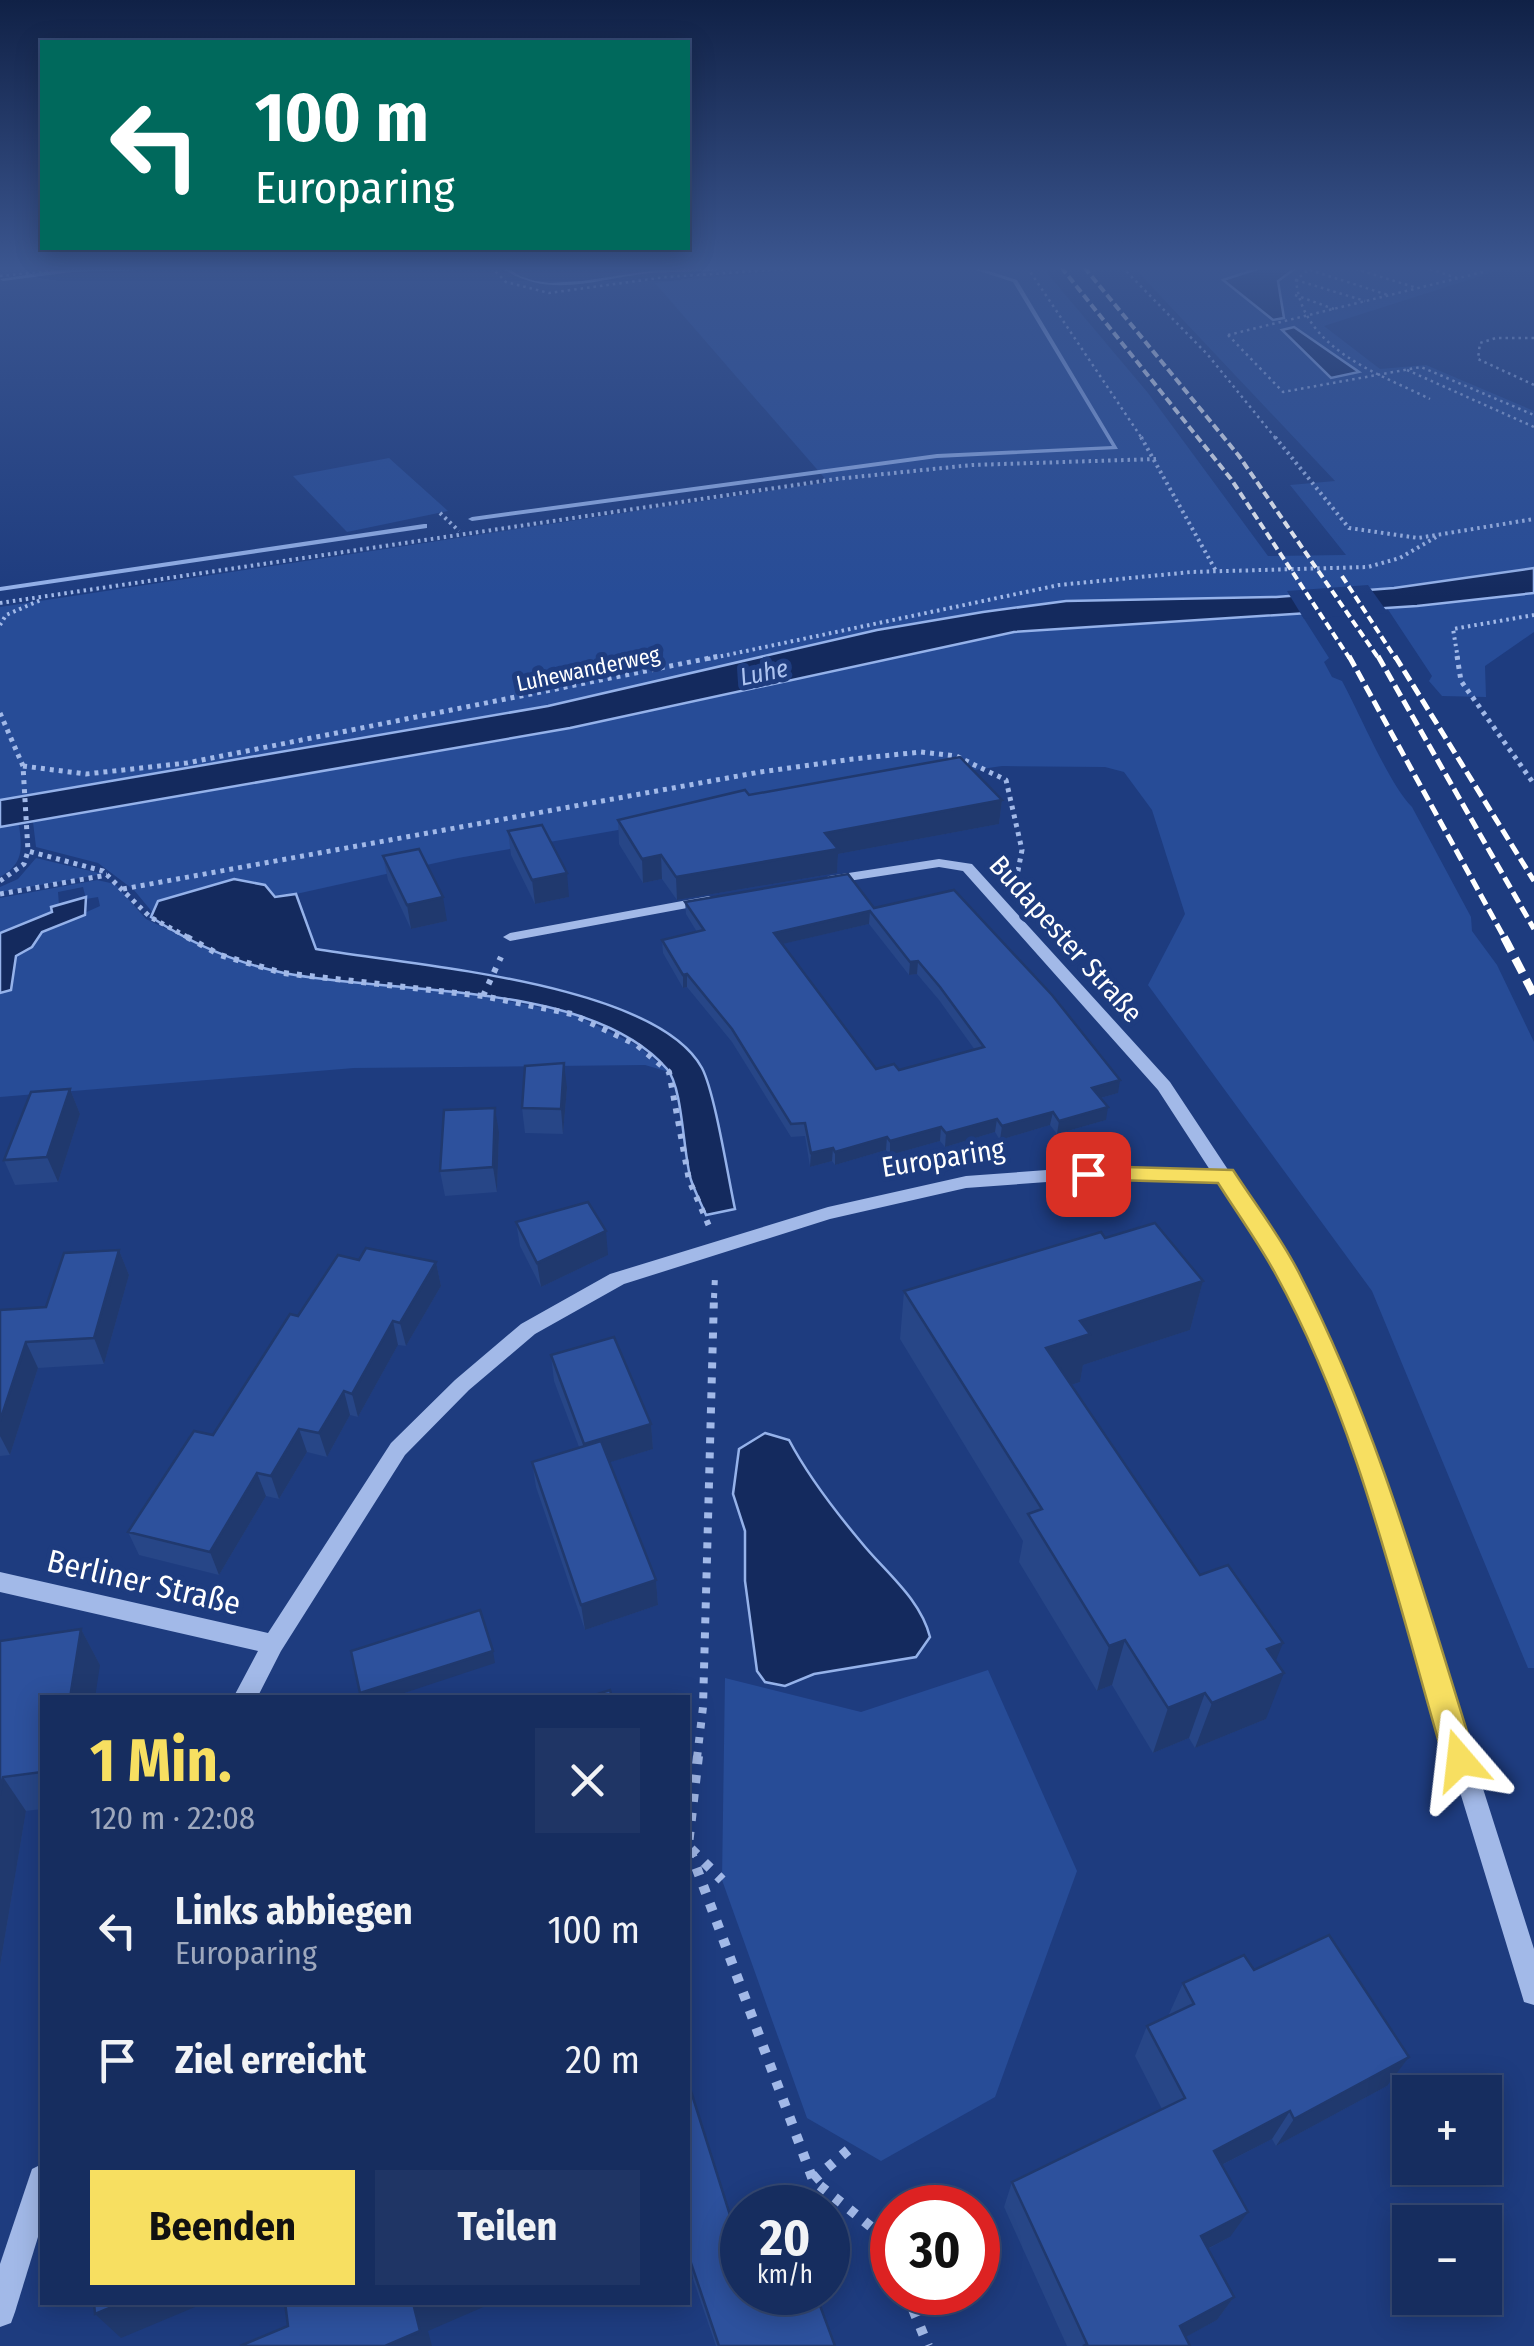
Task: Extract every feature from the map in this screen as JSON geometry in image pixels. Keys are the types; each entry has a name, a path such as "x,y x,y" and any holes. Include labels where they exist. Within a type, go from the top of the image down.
{"street":[{"name":"Budapester Straße","path":"810,884 939,863 967,867 1164,1086 1225,1176"},
{"path":"510,937 736,895"},
{"name":"Europaring","path":"247,1695 274,1644 398,1449 528,1329 617,1279 716,1244 966,1182 1088,1174 1225,1176"},
{"path":"1225,1176 1286,1271 1336,1376 1373,1474 1534,1992"},
{"name":"Berliner Straße","path":"0,1582 274,1644"},
{"path":"0,2312 40,2185"}],"path":[{"path":"1100,376 1156,459 1216,571"},
{"path":"1226,376 1349,528 1377,539 1436,537 1534,519"},
{"path":"1269,376 1284,392 1373,376"},
{"path":"1385,376 1430,398"},
{"path":"1421,376 1534,427"},
{"path":"1443,376 1534,415"},
{"path":"0,603 836,479 972,465 1156,459"},
{"path":"440,513 460,532"},
{"name":"Luhewanderweg","path":"23,766 83,775 224,755 550,696 1016,593 1103,579 1368,566 1400,558 1436,537"},
{"path":"0,625 6,615 53,595"},
{"path":"1534,615 1453,630 1461,681 1534,784"},
{"path":"0,712 23,766 28,851 24,864 0,881"},
{"path":"123,889 760,772 921,752 956,756 987,767 1006,780 1022,850 1016,883 997,899"},
{"path":"28,851 88,864 109,875 150,917 220,955 282,973 483,996 572,1014 611,1030 669,1072 689,1180 716,1244 702,1707 690,1825"},
{"path":"0,894 109,875"},
{"path":"483,996 494,973"},
{"path":"690,1847 722,1880"},
{"path":"690,1850 813,2180 870,2226"},
{"path":"813,2180 854,2145"},
{"path":"915,2315 928,2346"}],"shaded area":[{"path":"736,376 1134,376 1268,556 1346,555 1290,485 1335,481 1236,376 1453,376 1534,411 1534,568 1394,588 877,630 548,706 0,800 0,607 828,482"},
{"path":"389,458 448,511 347,532 293,476"},
{"path":"1534,593 1534,632 1485,666 1486,697 1442,696 1429,681 1432,676 1387,608"},
{"path":"1301,614 1329,658 1324,662 1332,677 1342,681 1384,766 1412,807 1471,917 1472,931 1497,965 1534,1042 1534,1668 1528,1668 1372,1291 1148,985 1185,914 1152,810 1124,772 1105,767 1002,766 458,858 296,894 158,901 153,913 134,890 98,863 36,847 33,822 570,728 1014,632"},
{"path":"19,824 20,855 0,877 0,827"},
{"path":"36,858 103,874 0,892 0,887 18,879"},
{"path":"97,880 115,884 146,919 220,955 283,973 483,996 572,1014 637,1045 669,1072 645,1065 354,1068 0,1097 0,993 11,990 16,956 32,947 42,932 100,906 98,897 86,899 83,887 58,892 59,905 52,912 0,933 0,898"},
{"path":"988,1670 1077,1871 995,2097 881,2161 807,2118 722,1880 725,1678 861,1712"}],"water":[{"name":"Luhe","path":"1534,568 1534,593 1417,606 1014,632 570,728 0,827 0,800 548,706 877,630 983,612 1066,601 1276,597 1394,588"},
{"path":"234,879 265,885 275,897 296,894 316,949 526,982 635,1015 676,1039 702,1068 707,1080 735,1209 706,1215 691,1180 672,1078 633,1040 590,1020 540,1005 266,969 215,951 151,917 158,901"},
{"path":"86,897 85,915 42,932 32,947 16,956 11,990 0,993 0,933 52,912 51,907"},
{"path":"765,1433 789,1440 832,1506 918,1610 930,1637 916,1657 814,1674 785,1686 765,1682 757,1671 745,1581 745,1531 733,1494 739,1449"}],"pier":[{"path":"1368,585 1388,613 1304,619 1287,591"}],"building":[{"path":"960,757 1002,800 825,833 838,849 676,877 661,855 642,859 618,820 745,790 749,795"},
{"path":"542,825 567,873 532,880 508,831"},
{"path":"419,849 443,897 407,905 383,856"},
{"path":"848,874 874,908 954,890 1052,995 1120,1080 1092,1088 1108,1107 1059,1121 1053,1112 1002,1126 997,1119 946,1133 941,1127 835,1152 833,1148 811,1153 805,1123 791,1124 732,1029 687,974 683,975 662,940 704,930 685,902","holes":["870,911 910,962 918,961 984,1047 899,1070 894,1064 876,1069 774,933"]},
{"path":"564,1063 561,1109 522,1108 525,1066"},
{"path":"70,1089 47,1157 4,1160 31,1092"},
{"path":"495,1108 493,1167 440,1171 444,1110"},
{"path":"588,1202 606,1231 537,1263 516,1222"},
{"path":"1155,1223 1203,1281 1080,1321 1090,1334 1046,1348 1200,1575 1228,1565 1283,1643 1267,1649 1284,1673 1212,1703 1205,1693 1168,1708 1125,1640 1109,1646 1028,1514 1042,1509 904,1291 1101,1232 1105,1238"},
{"path":"366,1248 436,1262 400,1323 393,1321 352,1394 344,1391 319,1433 299,1429 271,1476 257,1473 210,1552 128,1532 194,1431 213,1435 290,1314 298,1316 338,1255 359,1260"},
{"path":"119,1250 94,1338 26,1342 0,1421 0,1310 46,1307 64,1253"},
{"path":"614,1337 651,1424 584,1444 551,1355"},
{"path":"601,1441 656,1580 581,1605 532,1462"},
{"path":"480,1610 493,1651 360,1693 351,1651"},
{"path":"81,1629 70,1695 40,1695 40,1772 3,1777 0,1795 0,1641"},
{"path":"1329,1935 1409,2057 1294,2119 1290,2111 1214,2151 1248,2212 1201,2236 1234,2297 1180,2326 1190,2346 1083,2346 1087,2344 1012,2182 1185,2098 1147,2026 1194,2004 1183,1983 1244,1955 1254,1970"},
{"path":"690,2088 721,2185 720,2315 824,2315 835,2346 719,2346 690,2263"},
{"path":"94,2305 117,2305 95,2314"},
{"path":"285,2305 419,2305 414,2307 420,2331 385,2346 240,2346 288,2326"}],"waterway":[{"path":"472,519 937,456 1116,448 1073,376"},
{"path":"0,589 424,526"}],"railway":[{"path":"1149,376 1231,479 1350,659"},
{"path":"1174,376 1239,456 1379,659"},
{"path":"1342,576 1396,659"},
{"path":"1349,656 1505,939"},
{"path":"1378,656 1534,929"},
{"path":"1395,656 1534,881"},
{"path":"1504,937 1534,995"}],"route":[{"path":"1088,1174 1225,1176 1286,1271 1336,1376 1373,1474 1460,1760"}]}
